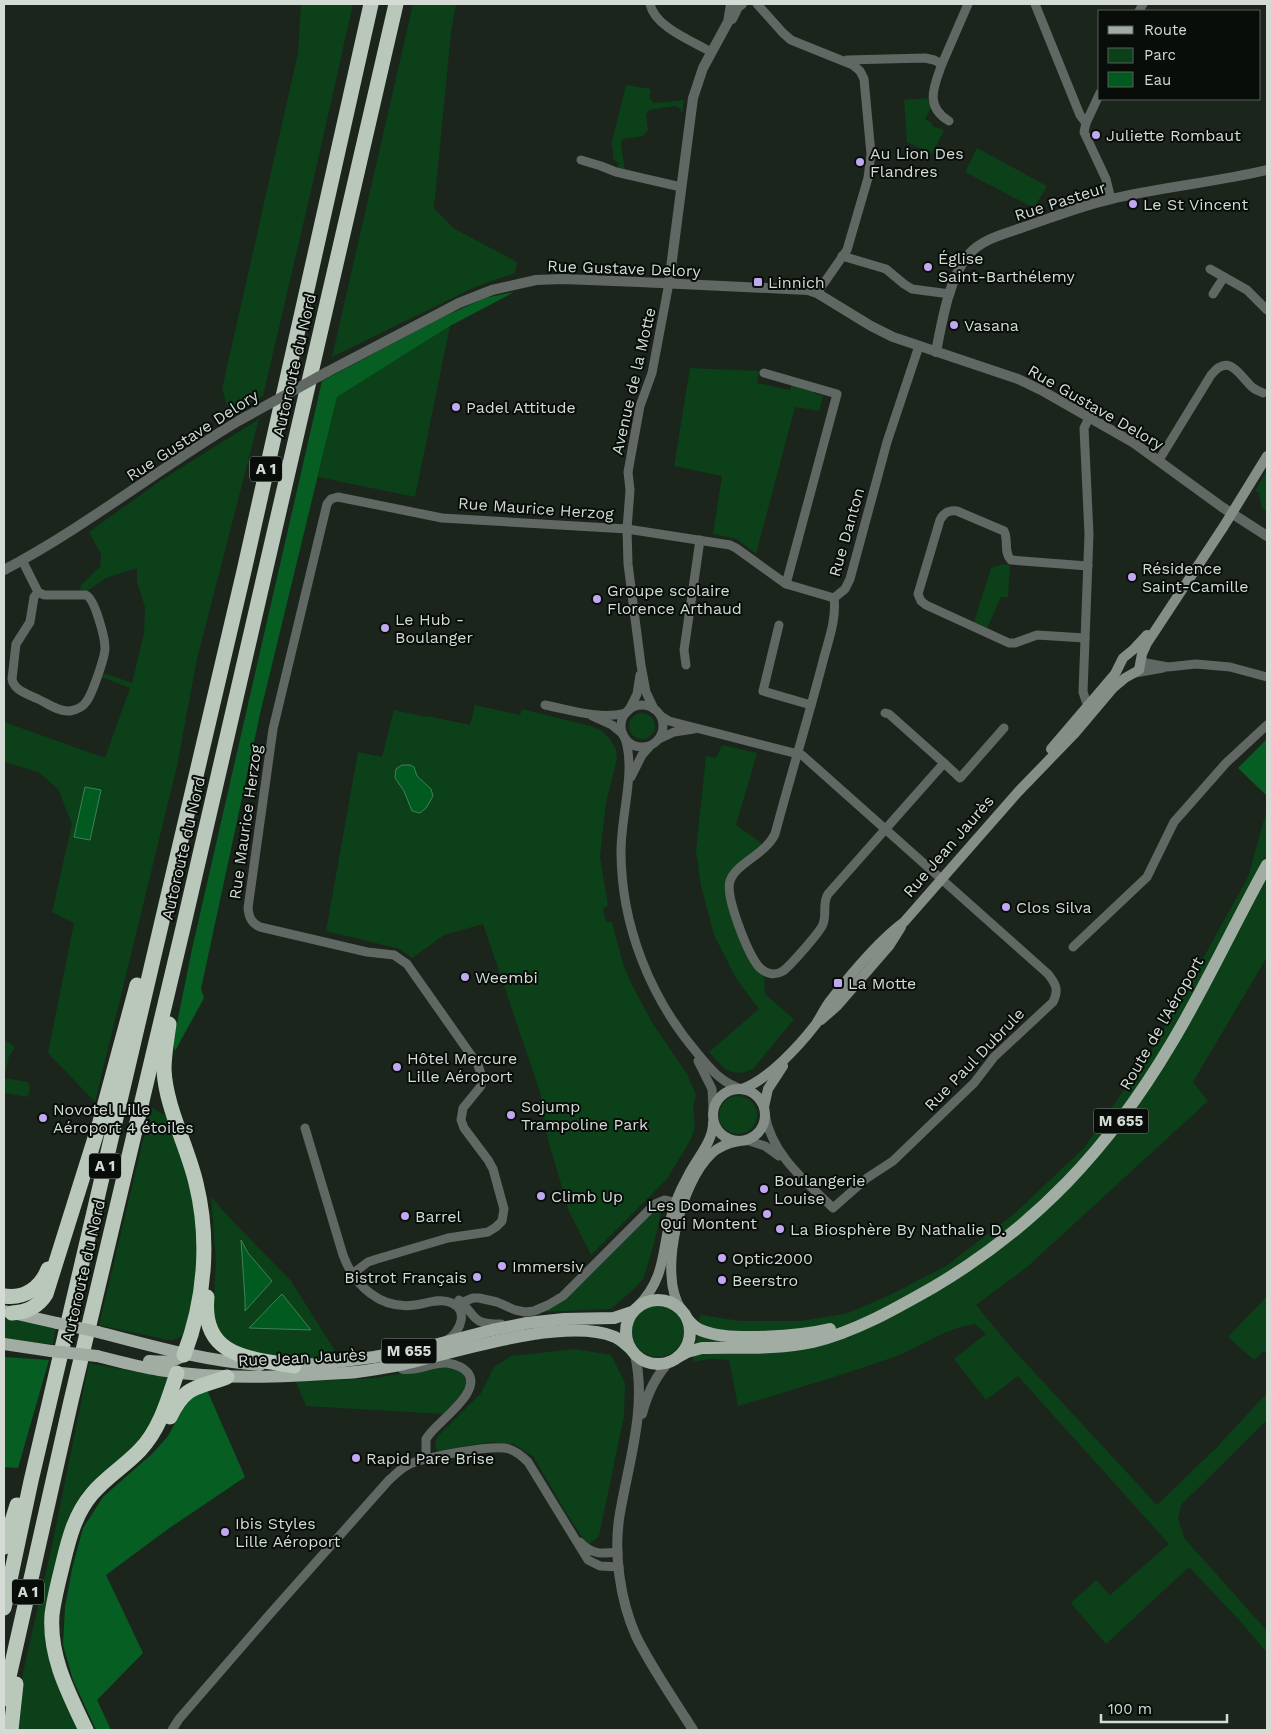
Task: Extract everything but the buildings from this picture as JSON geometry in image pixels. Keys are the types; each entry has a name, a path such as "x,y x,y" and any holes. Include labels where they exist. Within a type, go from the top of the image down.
{"highway":[{"name":"Autoroute du Nord","path":"4,1608 31,1481 244,571 371,4"},
{"name":"Autoroute du Nord","path":"4,1699 40,1533 183,928 396,4"},
{"path":"183,928 186,942 166,1042 164,1071 168,1093 198,1190 204,1250 199,1306 184,1354"},
{"path":"8,1312 29,1310 43,1299 112,1080 142,968 159,933"},
{"path":"4,1296 19,1296 27,1293 38,1286 43,1280 63,1226 71,1212"},
{"path":"204,1250 210,1266 206,1313 215,1336 224,1347 237,1355 294,1366"},
{"path":"86,1730 60,1674 53,1644 52,1615 60,1575 71,1532 86,1501 99,1486 139,1451 156,1428 177,1373"},
{"path":"156,1428 166,1425 176,1404 184,1394 196,1386 212,1383 227,1377"},
{"path":"4,1547 21,1490 31,1481"},
{"path":"12,1730 14,1696 20,1661 15,1651"}],"main road":[{"name":"Rue Jean Jaurès","path":"1140,661 1143,650 1267,456"},
{"name":"Rue Jean Jaurès","path":"742,1089 762,1079 796,1046 816,1023 831,999 885,938 904,922 1092,706 1115,674 1123,659 1144,639 1171,605"},
{"path":"1134,654 1140,661 1140,669 1134,673 1124,672 1123,659 1134,654"},
{"name":"Rue Jean Jaurès","path":"1092,706 1116,685 1134,673"},
{"name":"Route de l'Aéroport","path":"674,1359 702,1348 766,1347 812,1342 850,1329 896,1307 964,1269 1007,1238 1052,1198 1095,1153 1136,1099 1172,1043 1267,865"},
{"name":"Rue Jean Jaurès","path":"764,1110 768,1089 796,1046"},
{"path":"742,1089 734,1089 718,1098 713,1108 714,1123 710,1137 688,1176 680,1203 671,1274 673,1294 685,1314 690,1332 689,1340 684,1351 674,1359 658,1364 650,1363 632,1351 625,1332 626,1323 635,1309 652,1290 660,1272 670,1224 680,1203 693,1180 708,1157 723,1145 743,1140 759,1132 764,1122 764,1110 755,1095 742,1089"},
{"path":"714,1123 725,1137 743,1140"},
{"path":"635,1309 650,1300 658,1299 671,1302 685,1314"},
{"name":"Route de l'Aéroport","path":"685,1314 699,1329 711,1333 745,1336 786,1336 828,1330 896,1307"},
{"name":"Rue Jean Jaurès","path":"184,1354 235,1363 294,1366 321,1364 374,1358 415,1350 510,1326 564,1319 614,1318 635,1309"},
{"name":"M 655","path":"8,1312 184,1354"},
{"name":"Rue Jean Jaurès","path":"177,1373 227,1377 347,1373 392,1366 502,1340 562,1332 606,1334 620,1340 632,1351"},
{"name":"M 655","path":"4,1344 97,1356 177,1373"},
{"path":"4,1351 51,1351"},
{"path":"97,1356 161,1362 174,1361 184,1354"},
{"path":"177,1373 184,1354"}],"street":[{"path":"650,4 655,16 661,22 711,52"},
{"path":"724,30 730,15 731,4"},
{"path":"670,283 693,98 711,52 737,8 742,4"},
{"path":"757,4 783,33 792,40 857,68 864,79 871,160 868,178 847,250 817,293"},
{"path":"949,121 942,116 933,100 934,86 968,4"},
{"path":"1035,4 1080,115 1086,123"},
{"path":"839,60 925,58 942,64"},
{"path":"1098,97 1086,123 1084,132 1106,179 1111,199"},
{"path":"581,160 616,172 681,187"},
{"name":"Rue Pasteur","path":"936,352 950,294 961,266 968,256 984,242 1066,212 1111,199 1267,170"},
{"path":"842,256 886,269 912,288 950,294"},
{"path":"1210,269 1252,294 1267,310"},
{"path":"1213,294 1224,277"},
{"name":"Rue Gustave Delory","path":"4,570 93,518 193,449 240,420 327,372 471,298 499,288 536,280 553,279 803,289 817,293 878,330 1024,382 1134,444 1267,536"},
{"name":"Avenue de la Motte","path":"658,713 646,692 641,665 628,558 627,529 630,490 628,468 640,406 652,374 670,283"},
{"name":"Rue Danton","path":"885,828 828,894 824,901 823,923 820,930 783,971 770,974 763,970 752,955 736,918 730,896 730,883 736,871 765,848 773,839 834,617 834,598 845,589 850,579 887,442 919,346"},
{"path":"1159,460 1211,375 1218,367 1225,365 1232,367 1253,389 1263,393"},
{"path":"764,373 837,394 786,584"},
{"path":"1089,418 1084,428 1089,512 1083,692 1084,698 1092,706"},
{"name":"Rue Maurice Herzog","path":"352,1274 371,1260 448,1238 491,1230 502,1220 504,1208 490,1164 464,1128 461,1120 463,1108 481,1086 482,1073 407,964 394,955 367,952 260,927 253,922 249,914 248,908 273,729 327,504 330,499 338,497 442,518 627,529 733,546 786,584 834,598"},
{"path":"1084,638 1037,635 1015,643 1009,643 926,605 921,601 918,594 940,520 950,510 957,511 1004,531 1007,536 1006,554 1011,560 1088,566"},
{"path":"686,665 684,650 700,540"},
{"path":"22,560 38,592 44,594 86,595 92,601 103,636 104,654 86,702 75,710 66,711 59,709 18,689 12,683 16,644 30,622 34,597 38,592"},
{"path":"779,624 763,691 811,705"},
{"path":"1140,661 1168,667"},
{"path":"1134,673 1196,664 1230,666 1267,677"},
{"name":"Avenue de la Motte","path":"628,711 637,694 641,665"},
{"path":"545,705 587,714 616,715 640,705 647,706 669,720 797,753 806,758 941,879"},
{"path":"628,711 622,723 630,754 621,860 630,925 651,982 666,1010 687,1041 710,1084 714,1096 713,1108"},
{"path":"626,792 638,761 663,730 663,723 658,713"},
{"path":"885,713 889,714 960,778 1004,728"},
{"path":"587,714 612,725 630,743 637,746 645,747 674,732 699,728"},
{"path":"1073,947 1147,876 1174,822 1226,764 1267,725"},
{"path":"885,828 944,764"},
{"name":"Rue Paul Dubrule","path":"764,1110 771,1138 788,1162 833,1208 867,1178 893,1161 974,1083 994,1056 1053,1002 1056,995 1055,984 1048,974 941,879"},
{"path":"687,1041 723,1082 742,1089"},
{"path":"305,1128 342,1255 352,1274 362,1287 389,1303 408,1306 447,1301 458,1303 478,1298 497,1302 520,1312 541,1309 563,1296 655,1204 664,1200 680,1203"},
{"name":"Rue Paul Dubrule","path":"743,1140 766,1146 788,1162"},
{"path":"458,1303 474,1319 484,1324 510,1326"},
{"path":"440,1344 456,1333 461,1324 458,1303"},
{"path":"632,1351 639,1374 639,1396 633,1446 619,1519 619,1567 625,1602 638,1638 693,1730"},
{"path":"633,1446 650,1391 660,1373 674,1359"},
{"path":"392,1366 405,1370 447,1363 462,1368 468,1372 471,1379 470,1391 426,1439 426,1459"},
{"path":"172,1730 179,1719 270,1614 389,1480 407,1465 426,1459 490,1448 500,1447 516,1452 528,1462 588,1560 600,1566 619,1567"},
{"path":"573,1534 586,1548 594,1553 618,1552"}],"green space":[{"path":"301,4 353,4 263,396 230,414 222,389 298,53"},
{"path":"413,4 456,4 451,32 434,208 453,228 517,262 515,273 475,287 332,357"},
{"path":"626,85 651,89 649,98 654,103 684,100 682,113 680,108 675,106 649,110 646,115 648,130 643,136 623,139 621,144 625,170 617,168 619,163 613,159 613,147 611,146"},
{"path":"927,98 931,108 925,119 932,123 932,126 944,130 932,154 907,142 904,100"},
{"path":"977,148 1047,186 1034,208 965,172"},
{"path":"450,326 415,497 318,477 337,397"},
{"path":"690,368 759,371 757,383 790,390 792,384 813,390 814,393 823,396 819,411 795,407 756,554 737,539 713,534 722,476 674,466"},
{"path":"259,419 197,659 177,766 95,1102 48,1053 74,923 52,912 72,824 58,789 38,772 4,762 4,722 105,758 130,688 102,677 104,673 132,683 144,633 145,607 137,582 137,568 106,578 87,591 80,590 81,585 100,567 101,554 89,532 163,479","holes":["85,787 101,790 90,840 74,836"]},
{"path":"1267,470 1267,512 1262,508 1259,493 1255,491"},
{"path":"1004,564 1010,565 1008,597 1001,597 987,628 974,622 991,568"},
{"path":"475,705 520,715 522,709 591,726 600,730 609,738 616,749 617,759 606,803 600,857 608,906 603,908 606,922 612,922 623,964 632,985 653,1024 687,1074 696,1095 693,1108 695,1128 691,1139 667,1179 591,1255 569,1211 548,1140 540,1092 483,924 444,935 412,958 400,949 326,931 358,752 382,757 394,710 470,725"},
{"path":"642,713 651,717 655,726 651,735 642,739 633,735 629,726 633,717"},
{"path":"722,745 757,753 736,825 764,845 750,855 726,894 764,975 765,994 794,1019 753,1069 742,1073 732,1072 724,1068 709,1052 759,1009 737,980 714,935 701,886 696,851 706,756 716,758"},
{"path":"1267,809 1267,957 1193,1082 1208,1101 1027,1267 976,1305 1009,1345 1157,1505 1218,1446 1267,1393 1267,1423 1265,1422 1181,1505 1178,1519 1185,1539 1267,1631 1267,1653 1189,1567 1106,1644 1071,1603 1096,1580 1110,1595 1169,1544 1018,1376 986,1400 954,1359 986,1334 975,1324 953,1329 894,1357 738,1406 729,1360 710,1359 693,1362 700,1315 741,1321 801,1321 848,1313 890,1295 946,1266 1014,1214 1083,1149 1154,1047 1248,877"},
{"path":"4,1039 15,1047 9,1056 4,1078"},
{"path":"4,1078 28,1082 30,1087 28,1097 4,1093"},
{"path":"738,1096 752,1101 757,1115 752,1129 738,1134 724,1129 719,1115 724,1101"},
{"path":"151,1107 168,1117 191,1186 197,1213 197,1280 185,1332 180,1338 173,1340 99,1325"},
{"path":"211,1196 223,1211 291,1281 339,1357 307,1359 280,1357 235,1348 224,1338 216,1325 213,1307 216,1263"},
{"path":"663,1204 643,1279 635,1288 611,1309 541,1312 580,1285 658,1205"},
{"path":"1267,1296 1267,1354 1264,1351 1254,1360 1228,1337"},
{"path":"658,1305 668,1307 676,1313 682,1321 684,1331 682,1341 676,1349 668,1355 658,1357 648,1355 640,1349 634,1341 632,1331 634,1321 640,1313 648,1307"},
{"path":"4,1315 56,1327 53,1344 4,1340"},
{"path":"576,1349 611,1355 625,1383 624,1416 599,1536 589,1544 582,1537 565,1511 533,1456 513,1444 491,1442 437,1451 435,1443 438,1436 481,1393 494,1367 511,1356"},
{"path":"89,1363 169,1378 161,1403 143,1436 124,1457 100,1475 81,1495 64,1531 49,1600 80,1730 17,1730 23,1672 53,1541"},
{"path":"444,1366 458,1370 467,1381 460,1395 443,1414 306,1406 296,1382 375,1378"}],"shaded area":[{"path":"514,292 450,326 337,397 260,714 201,989 204,998 175,1051 173,1043 192,949 322,381 443,317 485,298"},
{"path":"1267,739 1267,796 1238,768"},
{"path":"4,1357 49,1360 18,1468 4,1467"},
{"path":"207,1390 245,1477 168,1529 106,1575 143,1653 97,1700 111,1730 96,1730 73,1680 63,1645 65,1607 72,1569 83,1528 103,1497 153,1453 168,1436 189,1398"}],"water":[{"path":"402,765 414,767 417,776 431,789 433,796 426,808 420,813 412,811 404,791 395,778 396,769"},
{"path":"85,787 101,790 90,840 74,837"},
{"path":"241,1240 248,1253 272,1281 245,1311 245,1299"},
{"path":"282,1294 311,1330 249,1328"}],"place":[{"name":"Juliette Rombaut","path":"1096,135"},
{"name":"Au Lion Des Flandres","path":"860,162"},
{"name":"Le St Vincent","path":"1133,204"},
{"name":"Église Saint-Barthélemy","path":"928,267"},
{"name":"Linnich","path":"758,282"},
{"name":"Vasana","path":"954,325"},
{"name":"Padel Attitude","path":"456,407"},
{"name":"Résidence Saint-Camille","path":"1132,577"},
{"name":"Groupe scolaire Florence Arthaud","path":"597,599"},
{"name":"Le Hub - Boulanger","path":"385,628"},
{"name":"Clos Silva","path":"1006,907"},
{"name":"Weembi","path":"465,977"},
{"name":"La Motte","path":"838,983"},
{"name":"Hôtel Mercure Lille Aéroport","path":"397,1067"},
{"name":"Sojump Trampoline Park","path":"511,1115"},
{"name":"Novotel Lille Aéroport 4 étoiles","path":"43,1118"},
{"name":"Boulangerie Louise","path":"764,1189"},
{"name":"Climb Up","path":"541,1196"},
{"name":"Les Domaines Qui Montent","path":"767,1214"},
{"name":"Barrel","path":"405,1216"},
{"name":"La Biosphère By Nathalie D.","path":"780,1229"},
{"name":"Optic2000","path":"722,1258"},
{"name":"Immersiv","path":"502,1266"},
{"name":"Bistrot Français","path":"477,1277"},
{"name":"Beerstro","path":"722,1280"},
{"name":"Rapid Pare Brise","path":"356,1458"},
{"name":"Ibis Styles Lille Aéroport","path":"225,1532"}]}
